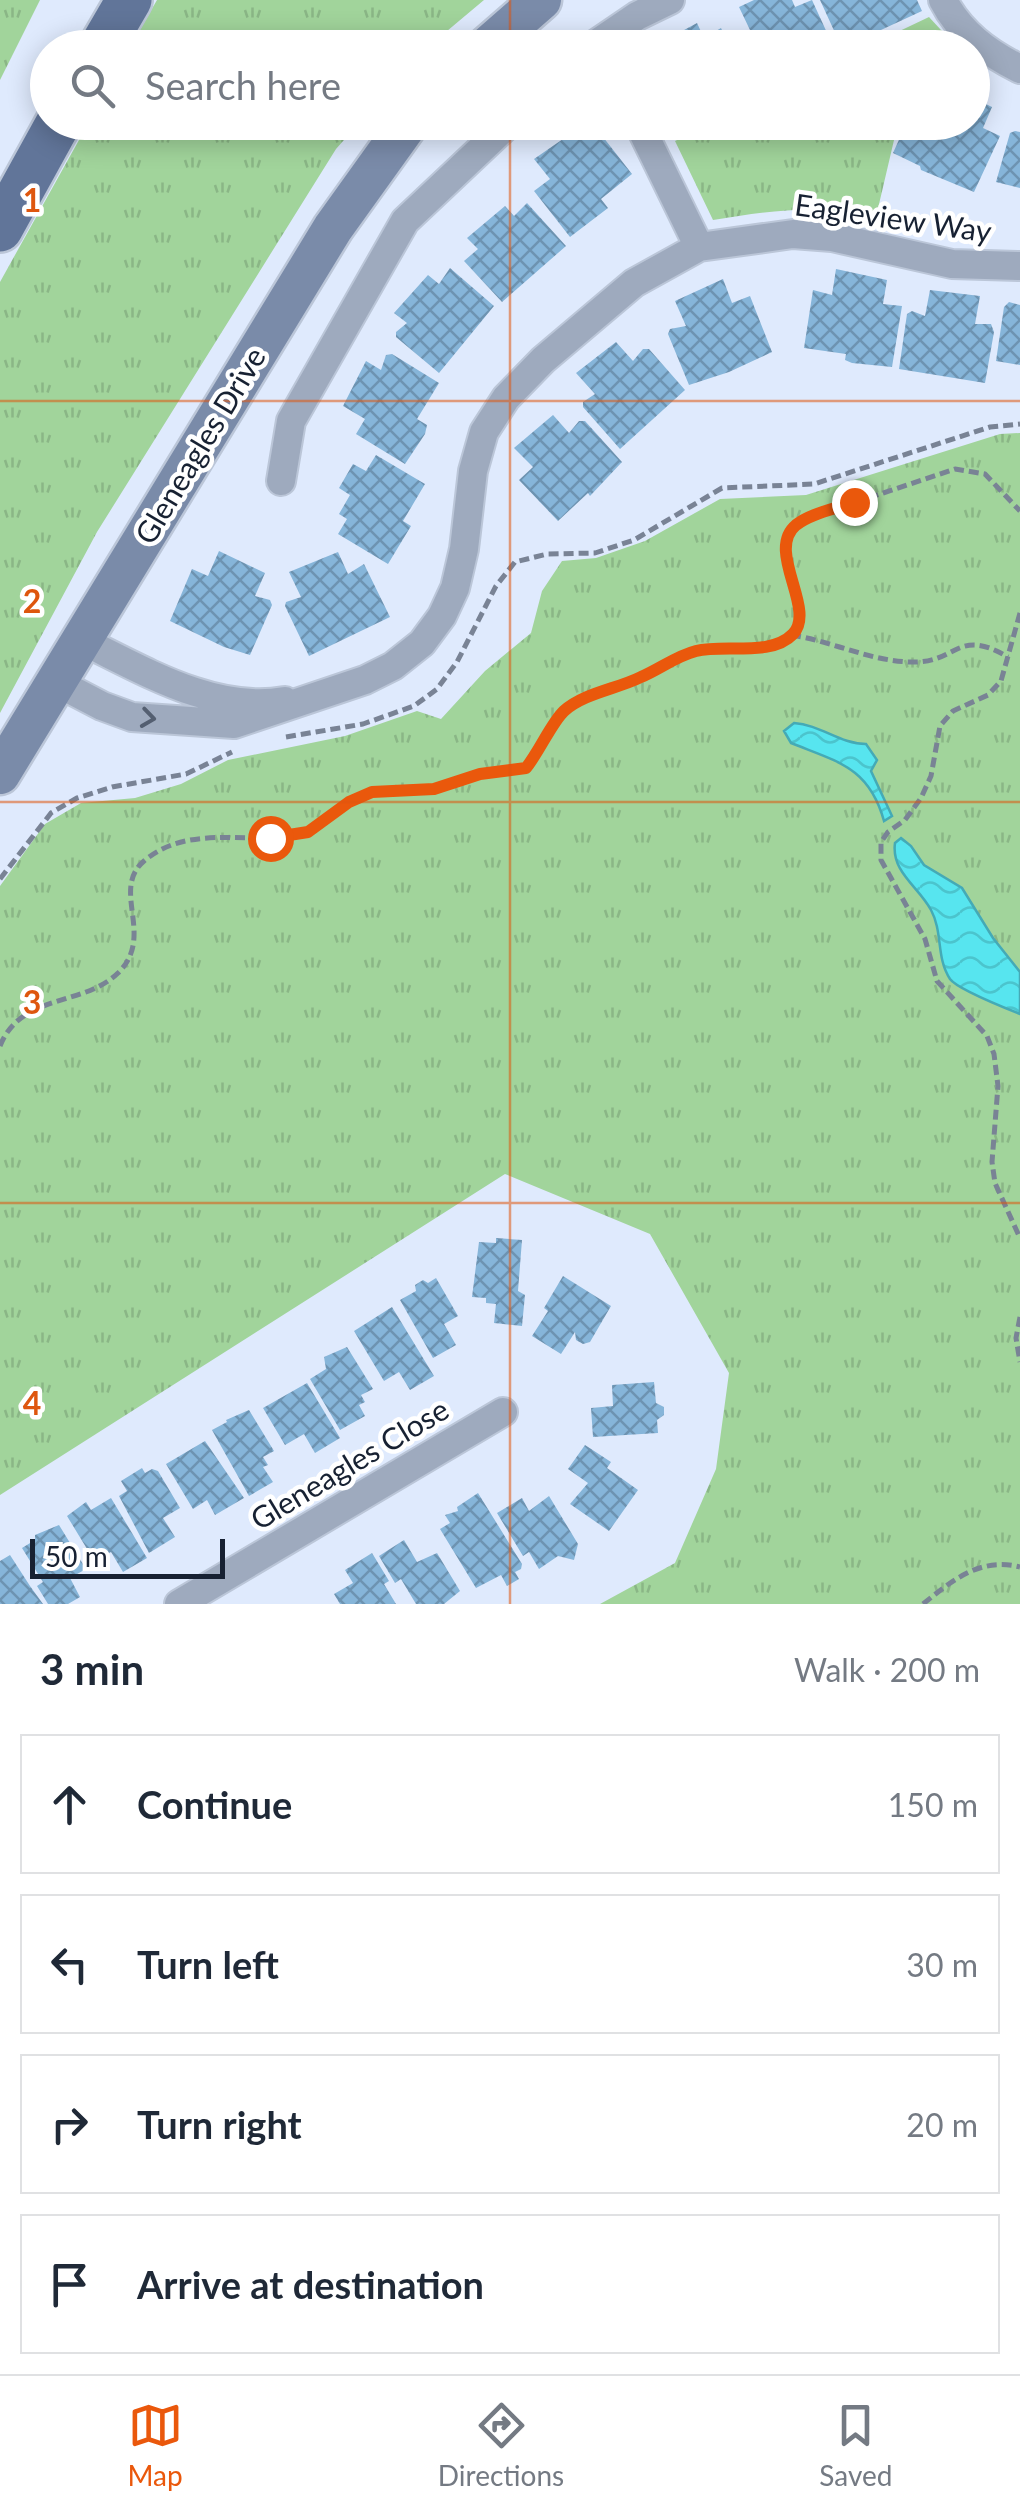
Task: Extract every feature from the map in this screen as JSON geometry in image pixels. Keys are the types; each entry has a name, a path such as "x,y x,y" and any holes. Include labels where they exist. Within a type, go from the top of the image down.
{"main road":[{"path":"112,30 130,0"},
{"path":"0,229 50,140"}],"street":[{"path":"507,30 541,0"},
{"path":"621,30 670,0"},
{"path":"943,0 965,30"},
{"path":"990,54 1020,69"},
{"name":"Gleneagles Drive","path":"0,774 333,228 396,140"},
{"path":"281,481 291,422 405,221 491,140"},
{"path":"647,140 699,247"},
{"name":"Eagleview Way","path":"58,683 102,706 132,716 203,724 249,720 366,680 393,666 422,643 442,616 455,588 464,549 473,470 484,432 506,398 543,360 634,283 699,247 793,234 832,237 952,264 1020,266"},
{"name":"Eagleview Way","path":"83,641 165,681 222,698 274,703 320,694"},
{"name":"Gleneagles Close","path":"179,1604 503,1412"}],"path":[{"path":"271,740 363,724 414,706 437,688 457,662 496,586 515,562 547,554 595,552 634,540 722,488 814,484 990,427 1020,424"},
{"path":"0,1046 10,1025 39,1007 101,984 118,973 136,944 130,886 145,860 188,840 308,832 349,802 372,792 434,789 480,774 526,768 561,713 574,704 699,650 776,644 792,636 798,625 798,608 787,539 795,526 894,487 956,469 985,474 1020,511"},
{"path":"1020,613 1001,681 988,695 953,710 940,726 931,776 905,820 881,842 881,860 925,939 937,981 987,1036 994,1054 998,1086 992,1162 995,1183 1020,1238"},
{"path":"792,636 898,661 918,663 974,643 1008,658"},
{"path":"0,880 51,813 76,798 112,787 186,774 242,748"},
{"path":"1020,1318 1016,1338 1020,1362"},
{"path":"922,1604 958,1577 990,1563 1020,1567"}],"green space":[{"path":"0,0 40,0 0,80"},
{"path":"157,0 484,0 448,30 140,30"},
{"path":"929,17 941,30 902,30"},
{"path":"79,140 344,140 97,532 0,713 0,282"},
{"path":"894,140 876,217 815,209 713,220 675,141"},
{"path":"1020,433 1020,1604 600,1604 675,1563 716,1469 729,1373 650,1234 505,1174 0,1495 0,886 45,824 81,803 135,798 181,784 228,760 345,736 417,711 441,719 485,671 531,633 542,591 562,561 596,558 645,541 720,499 806,495 1000,434"}],"water":[{"path":"794,723 866,744 877,760 871,771 892,816 884,821 870,789 850,769 791,743 784,731"},
{"path":"901,838 924,865 962,888 1020,972 1020,1014 971,993 950,979 931,910 897,862 895,843"}],"building":[{"path":"754,0 792,0 795,7 812,0 826,30 750,30 739,7"},
{"path":"820,0 917,0 922,11 881,30 834,30"},
{"path":"990,131 1000,136 974,192 921,170 893,153 899,140 990,140"},
{"path":"1020,132 1020,188 996,182 1010,133"},
{"path":"562,140 605,140 632,174 601,199 608,208 570,237 534,191 550,179 534,159"},
{"path":"527,203 566,246 502,302 464,261 478,249 467,238 505,206 514,216"},
{"path":"450,268 494,306 439,373 396,337 396,332 407,323 394,313 428,275 439,284"},
{"path":"836,269 887,280 883,304 902,306 892,367 852,363 845,360 846,354 804,348 813,290 832,295"},
{"path":"723,279 732,303 750,296 772,352 689,385 668,334 670,329 686,326 675,301"},
{"path":"930,290 980,296 975,324 991,324 994,332 985,383 899,369 907,314 912,311 925,316"},
{"path":"1009,302 1020,305 1020,365 996,361 1004,307"},
{"path":"616,342 633,361 643,349 649,349 685,390 620,449 583,407 583,402 595,394 576,373"},
{"path":"392,354 439,383 417,419 427,425 425,434 405,464 356,434 365,419 343,406 366,361 381,370 386,355"},
{"path":"553,415 569,433 579,421 585,421 622,462 590,496 588,493 558,521 519,480 533,467 514,448"},
{"path":"376,455 425,484 403,521 411,526 388,564 338,534 347,519 339,514 350,495 339,488 353,464 366,471"},
{"path":"219,551 265,573 255,596 270,600 272,605 250,655 170,621 192,569 208,576"},
{"path":"338,552 348,574 364,564 390,617 309,656 285,606 301,597 289,572"},
{"path":"496,1238 522,1240 518,1291 525,1295 522,1326 494,1323 496,1304 472,1297 479,1242 496,1243"},
{"path":"563,1276 611,1306 590,1342 576,1340 575,1332 561,1354 532,1336"},
{"path":"436,1278 458,1316 444,1324 456,1345 433,1358 400,1300 416,1291 415,1285 423,1280 428,1283"},
{"path":"392,1307 434,1376 410,1390 399,1372 384,1381 354,1331"},
{"path":"347,1347 373,1389 361,1395 365,1402 359,1405 365,1416 340,1430 310,1379 326,1369 324,1357"},
{"path":"654,1382 656,1403 664,1407 664,1415 657,1420 658,1433 593,1437 591,1408 613,1406 612,1385"},
{"path":"307,1383 340,1438 315,1453 304,1434 285,1445 263,1408"},
{"path":"249,1410 274,1451 263,1457 268,1465 263,1467 273,1482 249,1496 212,1430"},
{"path":"205,1441 244,1498 215,1515 207,1500 193,1509 166,1464"},
{"path":"585,1445 611,1462 607,1468 638,1490 609,1531 570,1504 588,1483 568,1469"},
{"path":"142,1468 145,1473 158,1471 180,1508 163,1518 175,1537 149,1553 119,1496 127,1491 121,1481"},
{"path":"478,1493 522,1564 515,1572 519,1579 507,1586 501,1575 476,1588 440,1529 450,1523 445,1515 458,1511 457,1507"},
{"path":"549,1496 578,1544 574,1560 558,1556 539,1569 529,1552 523,1556 497,1513 522,1498 529,1511"},
{"path":"111,1498 147,1558 123,1572 111,1552 95,1562 67,1516 86,1502 91,1510"},
{"path":"59,1525 86,1569 70,1578 80,1597 68,1604 48,1604 37,1586 43,1582 22,1548 35,1540 35,1535"},
{"path":"404,1540 417,1562 437,1553 460,1591 444,1604 416,1604 401,1579 395,1583 379,1556"},
{"path":"372,1553 389,1581 384,1584 396,1604 340,1604 334,1594 353,1583 345,1570"},
{"path":"10,1555 43,1604 0,1604 0,1561"}],"route":[{"path":"270,838 308,832 349,802 372,792 434,789 480,774 526,768 561,713 574,704 699,650 776,644 792,636 798,625 798,608 787,539 795,526 854,502"}]}
